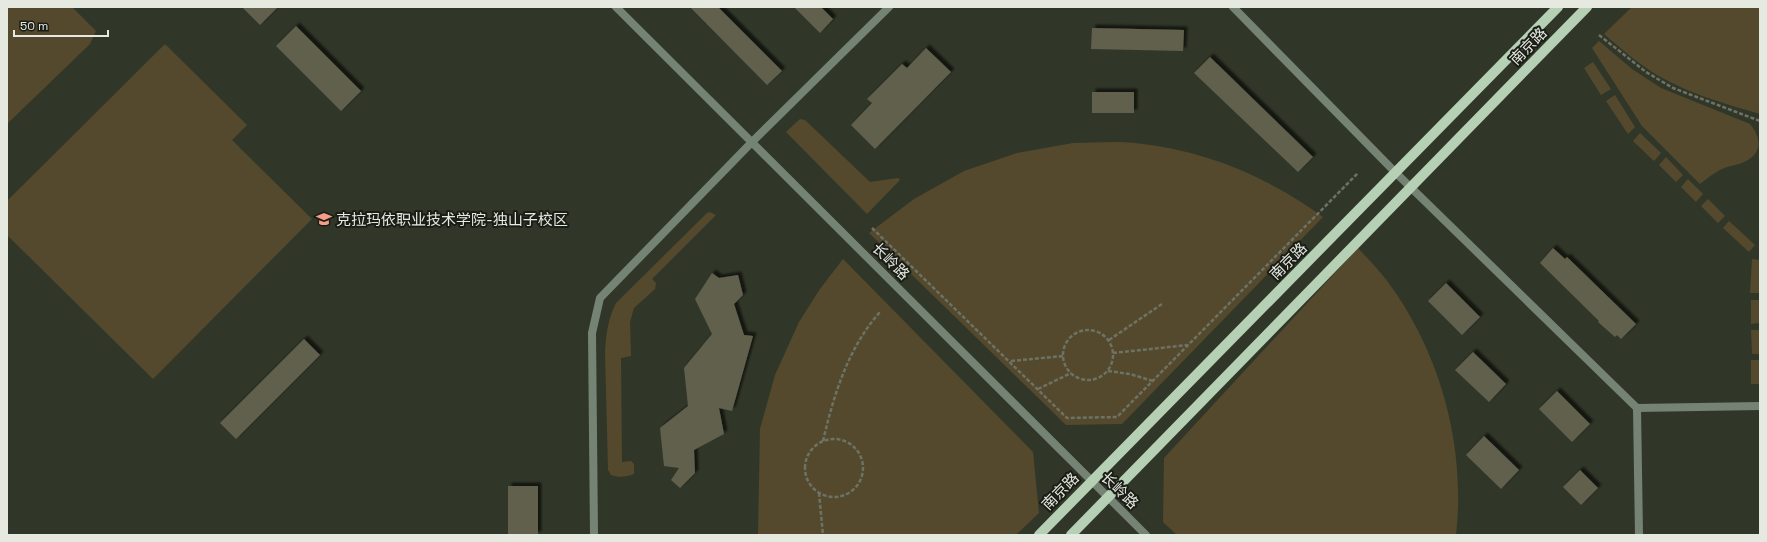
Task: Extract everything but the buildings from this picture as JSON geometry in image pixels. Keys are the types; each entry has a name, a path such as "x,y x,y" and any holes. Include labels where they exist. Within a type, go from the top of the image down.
{"main road":[{"name":"南京路","path":"1039,535 1558,7"},
{"name":"南京路","path":"1071,535 1587,7"}],"street":[{"name":"长岭路","path":"616,7 1146,535"},
{"path":"594,535 592,333 600,298 752,142 889,7"},
{"path":"1233,7 1396,173 1637,408 1639,535"},
{"path":"1637,408 1760,406"}],"path":[{"path":"1599,35 1646,72 1673,88 1760,121"},
{"path":"872,228 1011,361 1067,418 1117,417 1358,173"},
{"path":"1109,340 1162,304"},
{"path":"823,441 841,378 867,327 880,312"},
{"path":"1082,330 1092,330 1102,333 1109,340 1113,353 1113,359 1108,371 1103,376 1094,380 1084,380 1075,376 1068,370 1063,351 1067,342 1074,334 1082,330"},
{"path":"1113,353 1189,345"},
{"path":"1011,361 1064,356"},
{"path":"1108,371 1130,374 1153,381"},
{"path":"1038,389 1071,373"},
{"path":"829,438 841,439 852,444 859,452 863,463 863,474 858,485 850,493 839,497 828,496 819,492 809,483 805,472 805,461 810,450 819,442 823,441 829,438"},
{"path":"819,492 823,535"}],"shaded area":[{"path":"7,7 72,7 96,31 90,44 7,124"},
{"path":"1632,7 1760,7 1760,114 1702,96 1668,81 1642,65 1604,34"},
{"path":"1599,41 1632,69 1661,88 1750,124 1757,136 1758,148 1756,153 1746,161 1719,170 1700,184 1642,126 1592,48"},
{"path":"165,44 247,125 232,140 312,219 153,379 7,235 7,201"},
{"path":"1593,62 1611,89 1601,95 1584,68"},
{"path":"1615,95 1635,127 1628,134 1606,101"},
{"path":"800,119 805,120 870,182 898,178 900,180 867,214 786,132"},
{"path":"1640,133 1661,153 1654,161 1633,141"},
{"path":"1073,143 1135,143 1186,152 1211,159 1257,177 1301,202 1323,217 1122,424 1066,425 869,233 914,199 964,171 1017,153"},
{"path":"1666,157 1683,175 1676,182 1659,165"},
{"path":"1688,179 1703,194 1696,202 1681,187"},
{"path":"1708,199 1725,216 1718,223 1701,206"},
{"path":"710,212 716,215 652,279 656,283 655,289 634,308 630,322 631,356 621,358 622,462 631,461 634,464 634,474 622,477 611,475 608,470 605,352 608,327 613,309 616,303 707,213"},
{"path":"1729,221 1755,245 1749,252 1723,228"},
{"path":"1358,248 1385,278 1407,310 1435,370 1446,402 1453,435 1457,468 1458,502 1456,535 1177,535 1163,522 1164,458"},
{"path":"843,259 1033,452 1039,513 1016,535 758,535 760,429 775,375 799,322 820,289"},
{"path":"1752,259 1760,260 1760,293 1750,293"},
{"path":"1751,300 1760,300 1760,323 1751,324"},
{"path":"1751,330 1760,330 1760,354 1752,354"},
{"path":"1751,360 1760,360 1760,384 1751,384"}],"place":[{"name":"克拉玛依职业技术学院-独山子校区","path":"324,219"}]}
